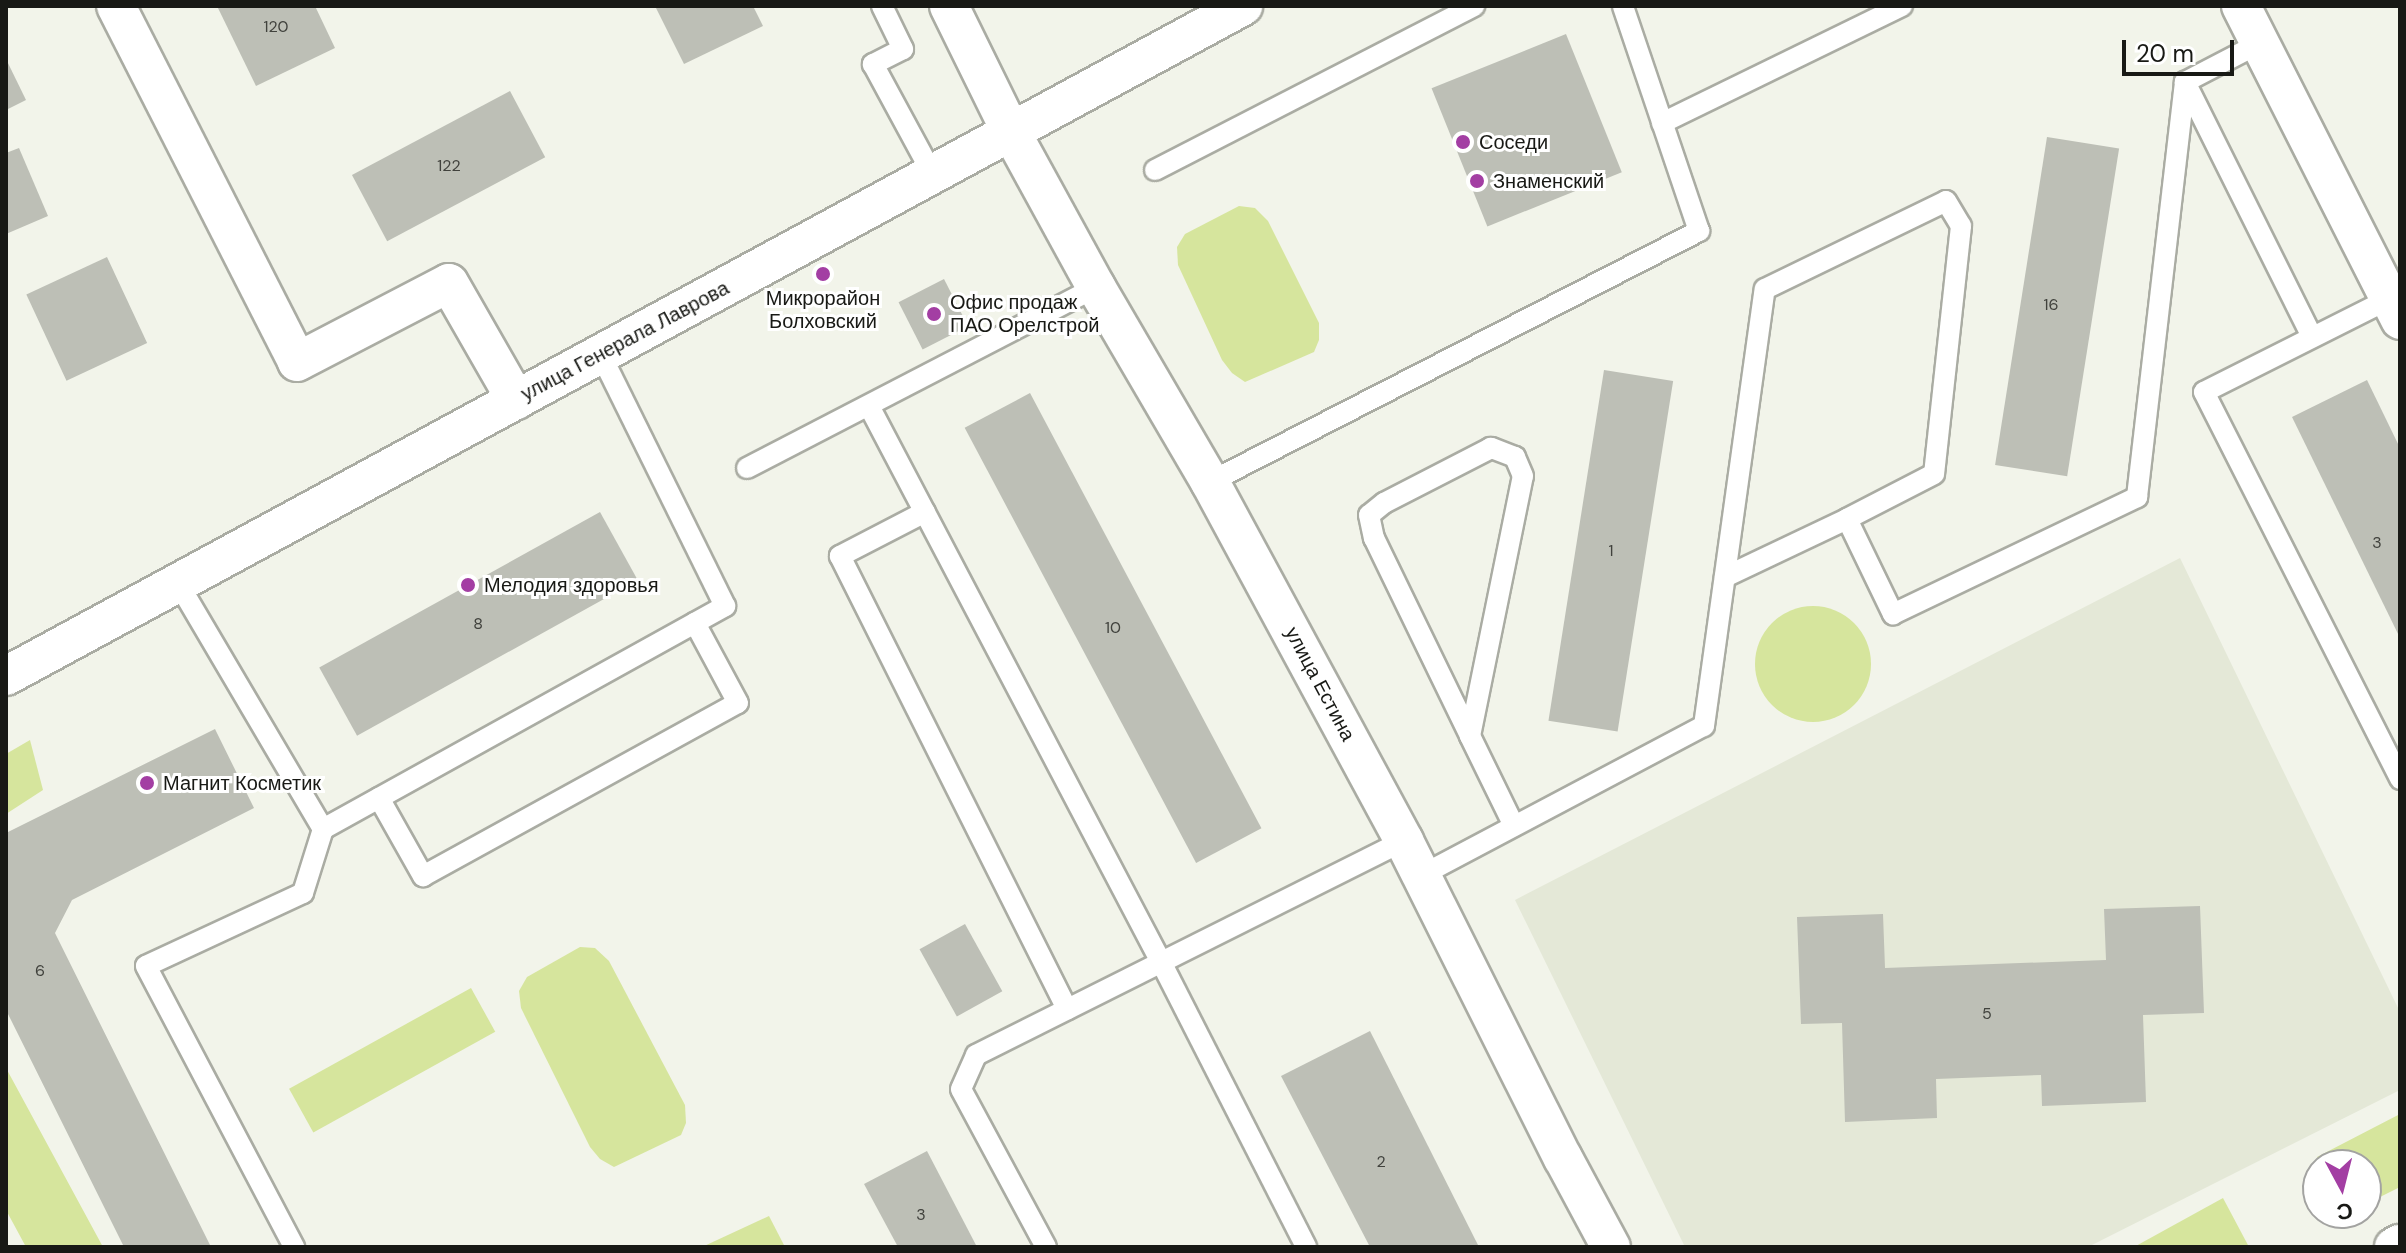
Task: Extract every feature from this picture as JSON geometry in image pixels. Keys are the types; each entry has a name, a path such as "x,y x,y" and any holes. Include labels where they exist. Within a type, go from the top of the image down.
{"street":[{"path":"116,6 297,362 449,283 516,400"},
{"name":"улица Естина","path":"949,6 1010,130 1096,287 1210,482 1404,841 1611,1247"},
{"name":"улица Генерала Лаврова","path":"6,676 1243,6"},
{"path":"2241,6 2395,309"},
{"path":"2394,1247 2400,1244"}],"lane":[{"path":"882,6 903,49 873,64 932,173"},
{"path":"1155,170 1474,6"},
{"path":"1210,482 1699,231 1623,6"},
{"path":"1662,123 1902,6"},
{"path":"2185,82 2260,43"},
{"path":"2185,82 2312,337"},
{"path":"1847,519 1893,614 2137,497 2185,82"},
{"path":"1422,875 1704,726 1765,289 1946,201 1961,226 1934,474 1725,577"},
{"path":"747,468 1096,287"},
{"path":"2395,309 2312,337 2204,392 2400,779"},
{"path":"294,1247 146,966 303,893 323,829 725,606 601,355"},
{"path":"869,406 1161,962 1306,1247"},
{"path":"1470,736 1523,476 1515,457 1491,448 1384,503 1369,515 1374,538 1470,736 1514,826"},
{"path":"925,512 840,556 1067,1009"},
{"path":"178,583 323,829"},
{"path":"379,798 423,876 725,711 738,703 695,623"},
{"path":"1046,1247 961,1089 976,1055 1404,841"}],"shaded area":[{"path":"2180,558 2400,1012 2400,1090 2088,1247 1685,1247 1515,900"}],"green space":[{"path":"1239,206 1255,208 1268,221 1319,323 1319,340 1314,352 1245,382 1232,373 1222,360 1178,265 1177,247 1185,234"},
{"path":"1813,606 1835,610 1854,623 1867,642 1871,664 1867,686 1854,705 1835,718 1813,722 1791,718 1772,705 1759,686 1755,664 1759,642 1772,623 1791,610"},
{"path":"30,740 43,790 6,814 6,754"},
{"path":"580,947 595,948 609,961 685,1105 686,1123 681,1135 614,1167 600,1159 590,1147 521,1008 519,991 527,977"},
{"path":"471,988 495,1032 313,1133 289,1089"},
{"path":"6,1068 103,1247 26,1247 6,1210"},
{"path":"2400,1114 2400,1187 2382,1196 2382,1149 2332,1149"},
{"path":"2223,1198 2249,1247 2134,1247"},
{"path":"769,1216 785,1247 702,1247"}],"building":[{"path":"217,6 315,6 335,48 256,86"},
{"path":"655,6 753,6 763,26 684,64"},
{"path":"1566,34 1622,172 1487,226 1432,88"},
{"path":"6,59 26,100 6,110"},
{"path":"510,91 545,157 387,241 352,175"},
{"path":"2047,137 2119,148 2067,476 1995,465"},
{"path":"19,148 48,216 6,234 6,153"},
{"path":"107,257 147,343 66,381 26,295"},
{"name":"Офис продаж ПАО Орелстрой","path":"944,279 968,326 923,349 899,302"},
{"path":"1604,370 1673,381 1618,732 1548,721"},
{"path":"2367,380 2400,448 2400,638 2292,417"},
{"path":"1030,393 1261,828 1196,863 965,428"},
{"path":"600,512 638,580 357,736 319,668"},
{"path":"215,729 254,808 72,900 55,933 211,1247 124,1247 6,1010 6,833"},
{"path":"2200,906 2204,1013 2143,1015 2146,1102 2042,1106 2041,1075 1936,1079 1937,1118 1845,1122 1842,1023 1801,1024 1797,917 1883,914 1885,968 2106,960 2104,909"},
{"path":"965,924 1002,991 957,1017 920,949"},
{"path":"1370,1031 1479,1247 1370,1247 1281,1076"},
{"path":"927,1151 977,1247 898,1247 864,1184"}],"place":[{"name":"Соседи","path":"1463,142"},
{"name":"Знаменский","path":"1477,181"},
{"name":"Микрорайон Болховский","path":"823,274"},
{"name":"Офис продаж ПАО Орелстрой","path":"934,314"},
{"name":"Мелодия здоровья","path":"468,585"},
{"name":"Магнит Косметик","path":"147,783"}]}
